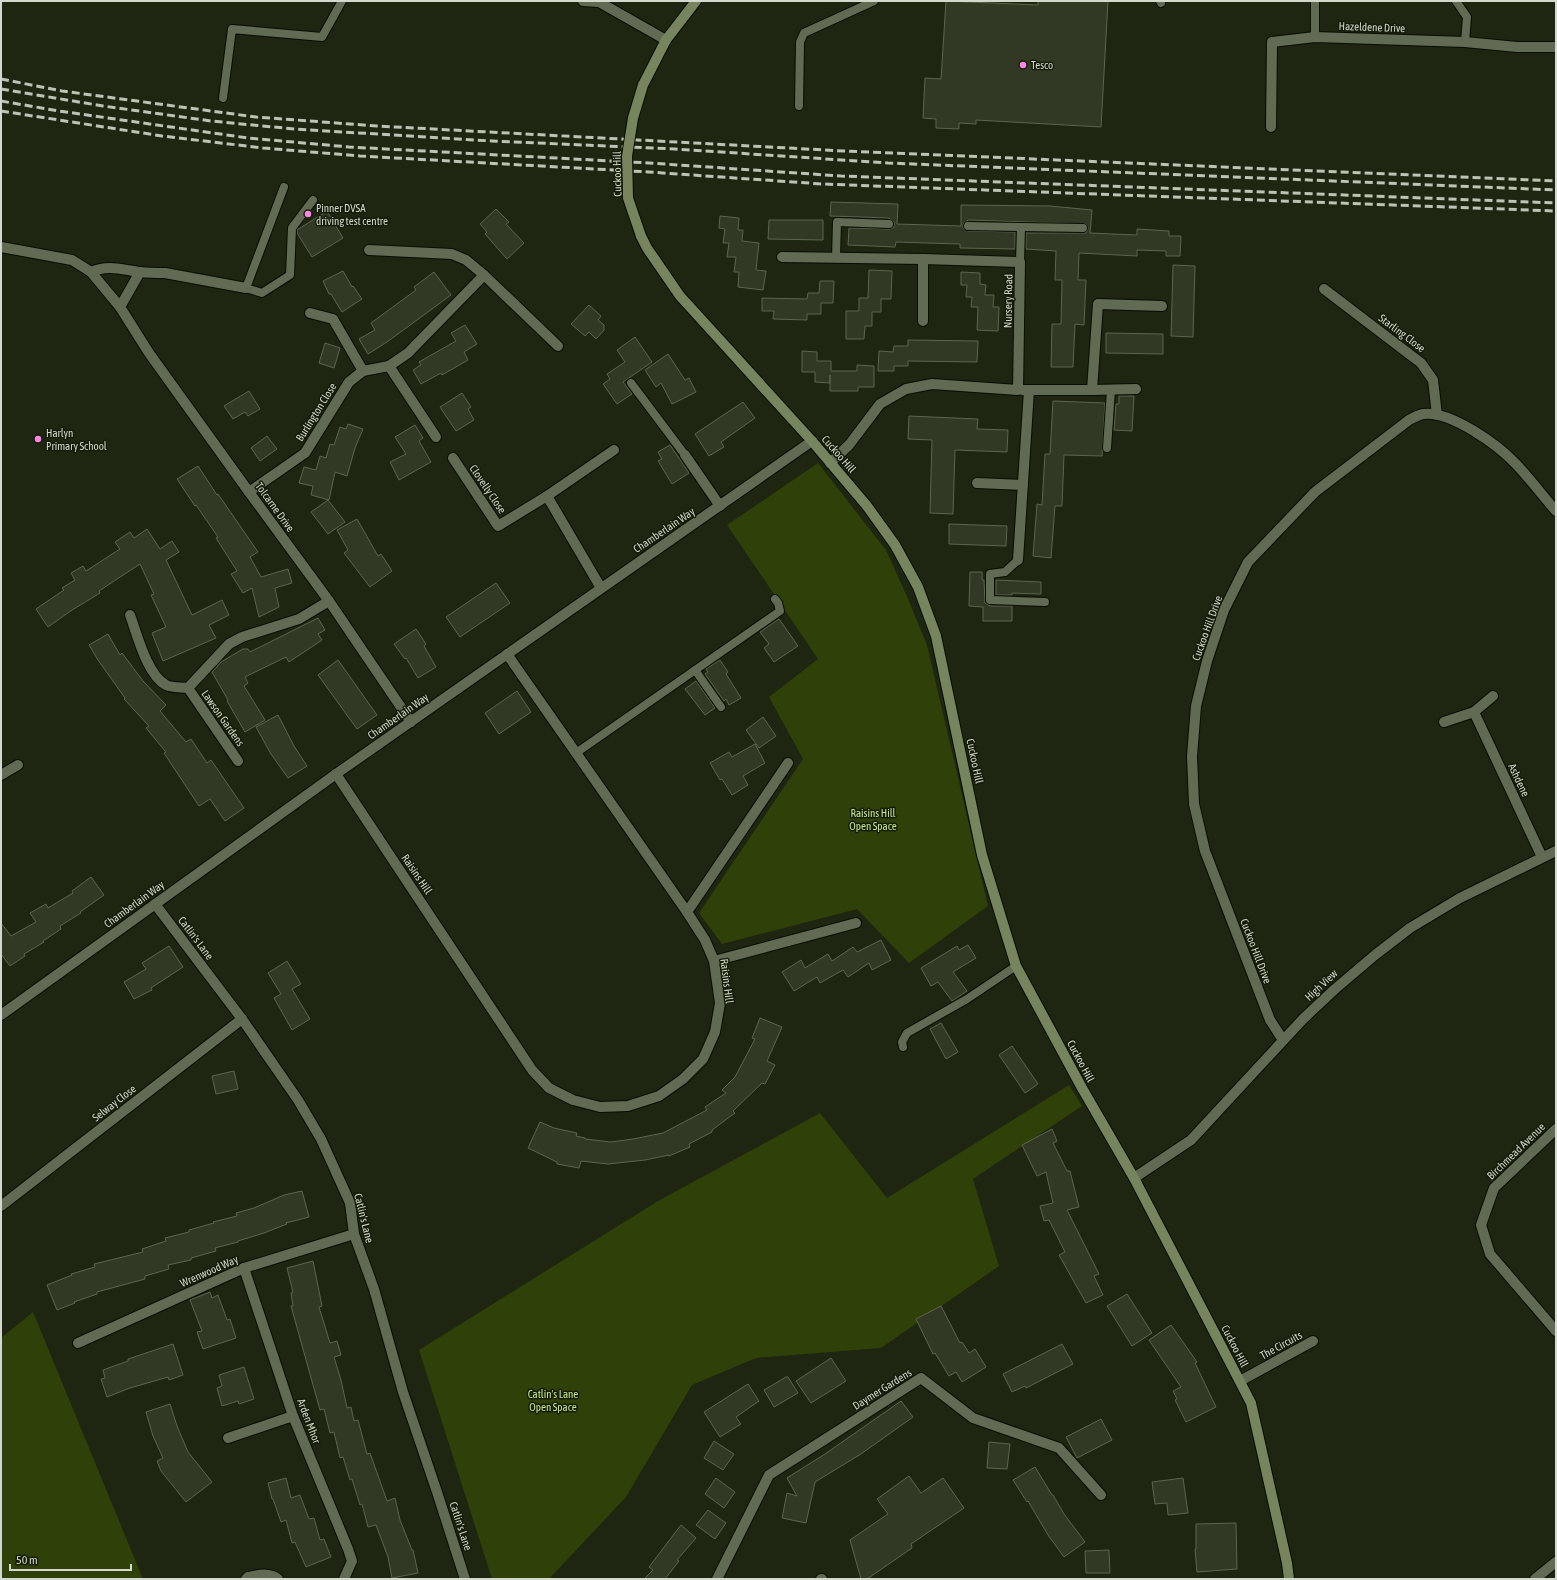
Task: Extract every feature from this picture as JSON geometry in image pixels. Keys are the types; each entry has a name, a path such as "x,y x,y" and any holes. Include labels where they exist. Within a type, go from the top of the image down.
{"main road":[{"name":"Cuckoo Hill","path":"696,1 666,40 643,85 633,118 627,156 628,198 641,236 647,248 680,296 812,441 867,506 895,545 921,594 936,636 982,855 1016,966 1082,1088 1134,1178 1251,1403 1287,1562 1289,1579"}],"street":[{"path":"583,1 599,2 666,40"},
{"name":"Hazeldene Drive","path":"1271,128 1272,42 1315,37 1464,42 1518,47 1556,47"},
{"name":"Tolcarne Drive","path":"1,247 72,260 91,272 120,307 149,353 329,601 411,722"},
{"path":"369,250 452,254 466,260 484,275 558,346"},
{"name":"Nursery Road","path":"782,257 1020,262 1018,390"},
{"path":"923,259 923,322"},
{"path":"91,272 101,268 117,268 140,272 184,275 246,288"},
{"path":"120,307 140,272"},
{"name":"Burlington Close","path":"249,492 305,453 350,382 363,372 389,366 408,353 484,275"},
{"name":"Starling Close","path":"1324,289 1421,363 1433,380 1437,415"},
{"path":"1092,390 1098,304 1162,306"},
{"path":"310,313 333,320 363,372"},
{"path":"389,366 436,437"},
{"path":"830,463 849,445 880,404 906,389 932,384 1018,390 1136,389"},
{"path":"1018,560 1029,390"},
{"name":"Cuckoo Hill Drive","path":"1283,1040 1270,1020 1205,851 1194,804 1192,756 1198,698 1207,661 1224,610 1248,562 1315,492 1409,420 1423,414 1437,415 1457,421 1485,439 1516,463 1556,511"},
{"name":"Chamberlain Way","path":"1,1015 336,774 812,441"},
{"name":"Clovelly Close","path":"453,458 498,526 547,496 614,450"},
{"path":"685,455 720,506"},
{"path":"977,483 1023,485"},
{"path":"547,496 601,588"},
{"name":"Lawson Gardens","path":"188,688 229,644 242,636 299,620 329,601"},
{"name":"Lawson Gardens","path":"130,615 144,656 153,673 166,685 188,688 238,761"},
{"name":"Raisins Hill","path":"336,774 532,1070 549,1088 573,1100 600,1107 628,1106 659,1096 683,1079 703,1059 715,1032 720,1003 714,961 705,940 687,912 507,654"},
{"path":"1444,722 1474,712 1493,696"},
{"name":"Ashdene","path":"1474,712 1542,857"},
{"path":"687,912 788,764"},
{"path":"1,775 18,765"},
{"name":"High View","path":"1134,1178 1191,1140 1283,1040 1335,989 1375,954 1410,928 1460,898 1556,851"},
{"name":"Catlin's Lane","path":"155,904 242,1018 298,1100 321,1139 350,1203 354,1234 374,1289 403,1392 465,1579"},
{"path":"714,961 856,923"},
{"name":"Selway Close","path":"1,1206 242,1018"},
{"name":"Birchmead Avenue","path":"1556,1130 1494,1188 1481,1226 1490,1254 1556,1331"},
{"name":"Wrenwood Way","path":"78,1343 244,1268 354,1234"},
{"name":"Arden Mhor","path":"244,1268 293,1416 352,1561 344,1579"},
{"name":"The Circuits","path":"1240,1381 1313,1341"},
{"name":"Daymer Gardens","path":"717,1579 769,1475 921,1378 973,1418 1059,1448 1102,1495"},
{"path":"228,1438 293,1416"},
{"path":"1535,1579 1556,1562"},
{"path":"246,1579 248,1577 264,1574 275,1576 278,1579"}],"lane":[{"path":"223,98 232,29 322,37 342,1"},
{"path":"799,106 800,42 804,33 874,1"},
{"path":"1315,1 1315,37"},
{"path":"1456,1 1468,17 1464,42"},
{"path":"284,187 246,288 262,293 290,275 292,228 313,200"},
{"path":"836,258 837,222 888,224"},
{"path":"968,226 1083,228"},
{"path":"1020,262 1021,227"},
{"path":"631,382 685,455"},
{"path":"1107,448 1111,390"},
{"path":"1018,560 1005,572 990,574 990,600 1045,602"},
{"path":"576,753 780,611 778,603 775,599"},
{"path":"695,670 721,707"},
{"path":"903,1047 902,1042 907,1033 967,999 1016,966"}],"green space":[{"name":"Raisins Hill Open Space","path":"818,463 886,550 927,645 988,906 909,963 857,909 722,944 699,913 803,759 769,697 818,659 727,525"},
{"name":"Catlin's Lane Open Space","path":"1069,1085 1082,1106 973,1179 999,1266 881,1348 756,1358 692,1385 626,1497 549,1579 492,1579 419,1350 658,1201 820,1113 887,1198"},
{"path":"33,1312 143,1579 1,1579 1,1338"}],"building":[{"name":"Tesco","path":"946,1 1038,5 1038,1 1108,1 1101,127 976,120 976,124 959,123 959,129 936,128 936,119 923,118 925,78 941,79"},
{"path":"831,202 898,204 897,224 961,226 961,205 1050,206 1092,210 1090,233 1137,235 1137,229 1169,231 1169,236 1181,236 1180,256 1166,256 1166,251 1137,250 1137,256 1079,253 1078,280 1086,280 1084,325 1075,324 1073,367 1051,367 1052,324 1061,324 1062,280 1055,280 1056,251 1026,249 1026,233 1086,233 1088,228 1086,224 968,220 963,224 963,228 968,231 1015,232 1015,249 960,248 960,244 896,242 895,247 848,245 849,228 889,229 894,227 894,222 889,218 830,216"},
{"path":"496,209 509,222 506,224 524,243 507,259 485,234 487,232 480,224"},
{"path":"327,211 343,238 312,257 297,233 297,230"},
{"path":"720,216 739,218 738,230 743,230 742,241 759,243 756,270 766,271 763,290 738,287 739,272 734,272 736,257 727,257 729,243 723,243 725,229 719,228"},
{"path":"769,220 823,220 823,240 768,239"},
{"path":"1173,265 1195,266 1193,337 1171,336"},
{"path":"869,270 892,271 891,299 881,299 881,312 872,312 872,326 865,326 864,339 846,339 846,311 859,311 859,298 868,298"},
{"path":"343,271 352,287 353,286 362,299 342,312 331,294 329,294 323,281"},
{"path":"434,272 451,295 387,342 368,354 359,339 375,330 371,323 416,290 414,287"},
{"path":"961,272 980,273 980,284 986,285 985,295 994,295 993,307 999,307 998,331 977,330 978,307 971,307 972,297 966,297 967,285 961,285"},
{"path":"820,281 834,281 833,303 821,303 821,314 807,314 807,320 773,319 774,311 762,311 762,298 807,299 808,293 819,293"},
{"path":"589,305 601,316 598,320 604,325 604,330 596,339 589,332 585,336 571,324"},
{"path":"465,325 477,344 464,352 468,360 442,375 441,373 421,384 413,370 421,365 419,362 456,341 451,333"},
{"path":"1106,333 1163,334 1163,354 1106,353"},
{"path":"635,337 652,362 623,382 632,394 617,404 603,384 610,379 607,374 625,362 617,350"},
{"path":"908,340 978,341 977,362 908,361 908,366 894,366 894,371 878,371 879,351 893,352 894,346 908,346"},
{"path":"325,343 340,348 334,368 319,363"},
{"path":"802,351 817,352 817,361 831,361 831,371 857,371 857,365 874,366 874,387 858,387 858,391 830,391 830,383 815,382 815,372 802,372"},
{"path":"668,354 685,380 689,378 696,392 672,404 661,383 656,387 645,370"},
{"path":"249,391 260,409 248,416 245,412 233,419 224,406"},
{"path":"462,393 471,407 468,409 474,420 456,431 440,407"},
{"path":"1119,396 1134,396 1132,431 1114,430 1116,404 1119,404"},
{"path":"1053,401 1105,403 1102,456 1064,455 1062,506 1055,506 1051,558 1033,556 1037,504 1042,505 1045,454 1050,454"},
{"path":"743,402 755,418 721,442 724,447 709,456 695,434"},
{"path":"909,416 978,419 977,429 1008,430 1007,452 955,450 953,514 930,513 932,440 908,439"},
{"path":"348,424 363,429 355,448 347,476 335,472 329,500 311,495 313,486 299,483 304,467 316,470 320,456 326,458 330,444 334,445 340,427 346,429"},
{"path":"415,425 423,438 419,441 431,462 399,480 390,462 406,454 395,437"},
{"path":"267,436 277,449 260,461 251,448"},
{"path":"670,445 689,473 672,484 658,461 662,459 658,452"},
{"path":"198,466 258,552 250,557 261,577 288,569 292,583 275,588 279,607 259,617 252,588 243,593 231,574 237,571 216,538 218,537 177,479"},
{"path":"328,500 345,522 328,534 311,512"},
{"path":"357,519 378,556 381,554 392,571 370,587 344,553 348,550 337,530"},
{"path":"949,524 1007,526 1006,546 949,544"},
{"path":"147,529 160,549 172,541 179,552 166,560 192,615 222,600 229,615 209,625 216,638 163,661 152,633 166,627 151,595 154,594 140,564 99,591 100,593 48,627 36,609 64,590 62,588 75,580 71,573 83,566 86,571 120,549 115,542 130,532 134,538"},
{"path":"970,572 982,572 982,580 984,580 985,603 990,606 1012,606 1012,621 983,621 983,607 969,606"},
{"path":"996,580 1041,582 1041,594 1012,593 1012,595 996,595"},
{"path":"496,583 510,603 460,637 446,617"},
{"path":"318,618 325,630 318,634 322,640 289,662 286,657 245,677 248,683 244,686 265,720 245,732 212,672 221,662 243,649 248,649 250,652"},
{"path":"779,619 798,646 774,662 764,648 769,644 760,632"},
{"path":"416,629 426,644 424,646 436,667 418,678 406,658 405,659 394,644"},
{"path":"108,634 120,655 122,653 143,681 166,705 160,711 186,742 191,739 207,763 211,760 244,808 225,821 210,799 199,806 164,753 166,752 146,728 149,726 124,699 125,698 89,645"},
{"path":"338,660 377,715 357,729 318,675"},
{"path":"720,660 728,672 726,674 741,698 729,705 726,699 724,701 705,674 708,672 706,669"},
{"path":"696,681 715,708 705,715 685,689"},
{"path":"517,691 531,712 499,734 485,713"},
{"path":"278,715 294,746 307,766 288,778 271,754 256,727"},
{"path":"763,717 776,736 759,748 746,730"},
{"path":"755,744 765,763 743,776 748,785 732,795 722,779 720,780 710,763 729,752 732,757"},
{"path":"91,877 104,895 80,912 81,913 60,926 61,929 43,941 44,942 24,954 25,956 10,966 1,954 1,923 11,936 36,922 30,913 46,904 48,908 73,893 72,891"},
{"path":"881,940 891,960 872,970 869,963 848,977 843,970 820,983 817,977 794,991 782,972 801,960 805,968 828,954 832,961 853,947 857,952"},
{"path":"968,945 976,958 953,972 967,991 952,1001 938,982 931,986 921,968 957,946 959,950"},
{"path":"169,946 183,967 151,988 152,990 134,999 124,982 146,969 142,963"},
{"path":"287,961 301,984 292,989 310,1019 292,1030 274,998 281,994 268,973"},
{"path":"760,1018 782,1027 767,1061 775,1065 765,1084 762,1083 733,1111 735,1113 712,1130 712,1132 689,1144 690,1147 669,1156 645,1160 608,1164 581,1161 579,1168 557,1164 557,1162 528,1148 540,1122 554,1128 577,1133 576,1136 585,1139 611,1142 663,1133 707,1110 705,1107 726,1093 722,1090 735,1077 755,1039 752,1038"},
{"path":"941,1023 958,1052 946,1059 930,1029"},
{"path":"1012,1046 1038,1084 1025,1093 999,1055"},
{"path":"234,1071 238,1089 216,1094 212,1076"},
{"path":"1052,1129 1057,1141 1053,1143 1067,1171 1070,1171 1079,1207 1067,1210 1099,1274 1094,1276 1103,1295 1086,1303 1059,1255 1065,1252 1049,1220 1044,1221 1040,1206 1053,1203 1046,1172 1037,1176 1022,1145"},
{"path":"302,1191 309,1217 286,1223 287,1224 238,1242 215,1248 216,1251 191,1258 191,1260 168,1265 169,1269 145,1276 145,1279 97,1292 97,1294 57,1310 47,1285 72,1275 71,1274 95,1267 94,1264 143,1252 142,1249 166,1241 165,1238 189,1232 189,1230 214,1223 213,1222 237,1216 236,1213 254,1208 284,1195"},
{"path":"313,1261 322,1306 319,1307 330,1343 337,1341 341,1355 334,1357 347,1408 351,1407 354,1421 358,1420 367,1454 370,1453 387,1501 395,1498 400,1520 413,1550 418,1573 392,1578 388,1557 376,1525 368,1527 362,1504 360,1505 352,1479 350,1480 343,1457 340,1458 334,1432 330,1433 324,1409 320,1410 291,1306 293,1306 291,1293 293,1292 287,1268"},
{"path":"210,1292 212,1298 218,1295 227,1320 230,1319 236,1338 203,1349 197,1332 202,1331 190,1300"},
{"path":"1127,1294 1152,1333 1132,1346 1107,1306"},
{"path":"941,1306 960,1343 962,1342 969,1353 975,1349 986,1367 962,1382 956,1372 949,1376 935,1353 933,1354 916,1319"},
{"path":"1171,1325 1197,1362 1195,1363 1216,1407 1186,1422 1175,1400 1177,1399 1173,1391 1181,1387 1149,1340"},
{"path":"173,1344 183,1375 169,1380 168,1377 130,1388 107,1397 101,1379 105,1378 103,1370 128,1361 128,1359"},
{"path":"1062,1344 1073,1364 1026,1388 1025,1386 1012,1392 1003,1374"},
{"path":"831,1358 846,1381 811,1403 796,1381"},
{"path":"244,1367 254,1399 239,1404 238,1401 222,1406 217,1388 222,1386 219,1375"},
{"path":"788,1377 798,1393 774,1407 764,1390"},
{"path":"748,1384 759,1401 736,1417 741,1424 720,1437 704,1412"},
{"path":"901,1401 913,1417 861,1454 815,1482 806,1523 782,1518 787,1493 797,1496 787,1478 825,1454"},
{"path":"170,1404 188,1452 212,1482 186,1502 161,1471 157,1461 163,1458 153,1436 146,1412"},
{"path":"1101,1419 1112,1440 1077,1458 1066,1437"},
{"path":"714,1441 734,1454 723,1470 704,1458"},
{"path":"989,1442 1010,1444 1007,1469 987,1468"},
{"path":"1035,1467 1064,1514 1085,1542 1064,1557 1013,1480"},
{"path":"909,1476 921,1493 943,1478 964,1508 911,1544 912,1548 867,1579 861,1579 850,1540 888,1514 877,1499"},
{"path":"286,1478 291,1498 300,1495 309,1519 314,1518 320,1540 324,1539 331,1557 306,1567 295,1542 292,1543 286,1520 281,1522 272,1499 268,1483"},
{"path":"716,1478 735,1492 724,1508 705,1494"},
{"path":"1183,1478 1188,1513 1168,1515 1167,1503 1155,1504 1152,1482"},
{"path":"708,1510 726,1523 715,1539 696,1525"},
{"path":"1236,1523 1237,1569 1197,1572 1195,1549 1196,1524"},
{"path":"681,1525 696,1538 677,1560 679,1561 665,1579 644,1579 653,1570 649,1567"},
{"path":"1109,1550 1110,1573 1086,1573 1085,1551"}],"railway":[{"path":"1,79 62,91 256,117 377,126 844,151 1556,181"},
{"path":"1,89 103,106 211,121 294,129 492,141 675,149 888,163 1556,190"},
{"path":"1,101 59,111 248,138 349,147 649,163 841,176 1556,203"},
{"path":"1,111 162,136 263,148 360,156 649,172 822,184 1556,211"}],"place":[{"name":"Tesco","path":"1023,65"},
{"name":"Pinner DVSA driving test centre","path":"308,214"},
{"name":"Harlyn Primary School","path":"38,439"}]}
